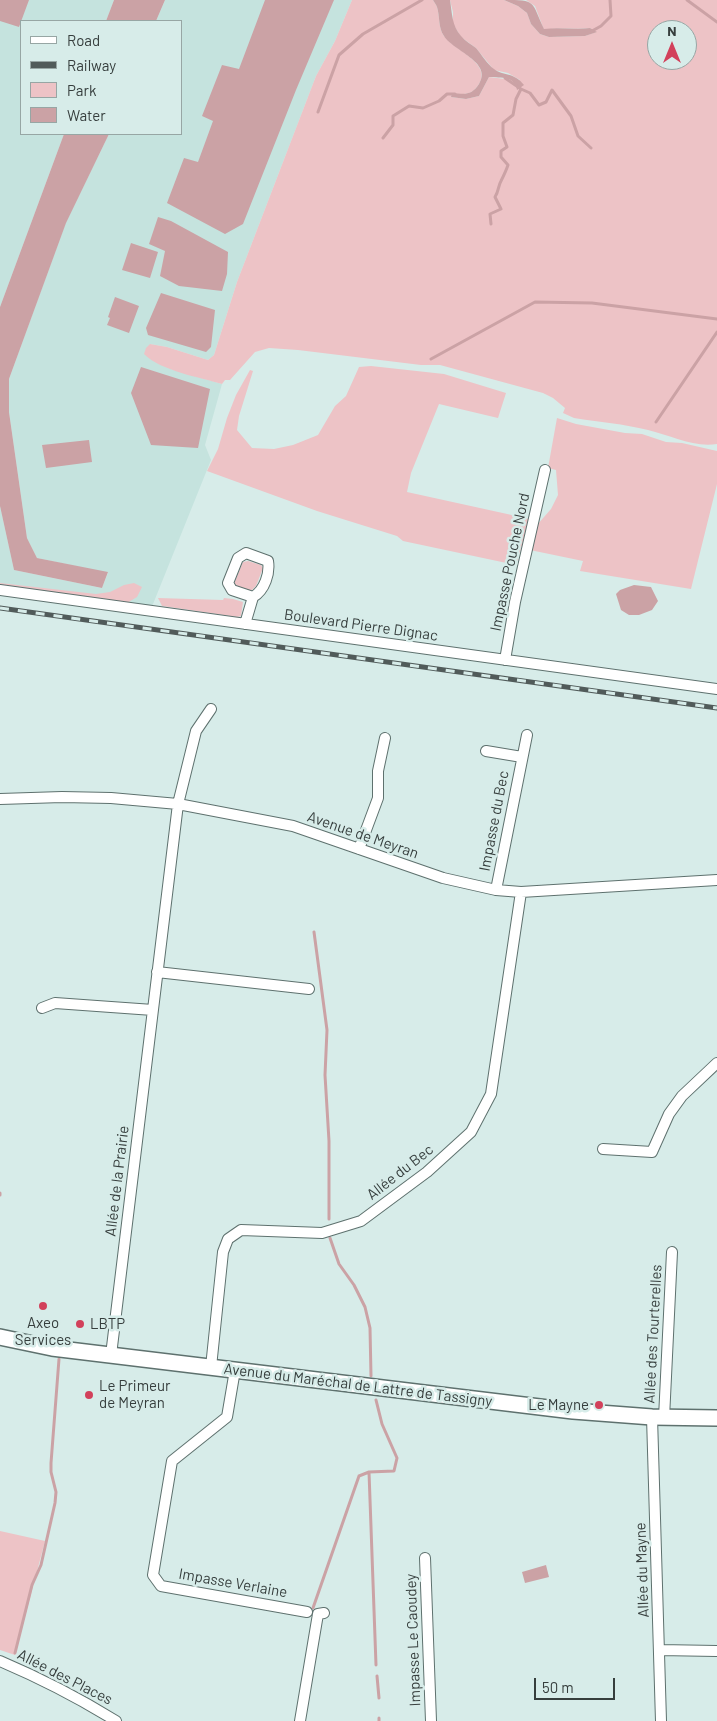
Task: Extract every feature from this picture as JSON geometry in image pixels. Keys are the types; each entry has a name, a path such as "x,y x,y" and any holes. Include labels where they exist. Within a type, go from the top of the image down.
{"main road":[{"name":"Avenue du Maréchal de Lattre de Tassigny","path":"0,1337 45,1347 573,1411 658,1418 717,1418"}],"street":[{"name":"Impasse Pouche Nord","path":"505,660 514,602 545,470"},
{"path":"245,624 254,597 259,594 270,571 268,560 246,553 238,558 228,583 232,590 254,597"},
{"name":"Boulevard Pierre Dignac","path":"0,590 717,689"},
{"name":"Allée de la Prairie","path":"112,1355 178,804 196,731 211,709"},
{"name":"Impasse du Bec","path":"496,890 527,735"},
{"path":"359,849 378,798 378,771 385,738"},
{"name":"Impasse du Bec","path":"486,751 522,757"},
{"name":"Avenue de Meyran","path":"0,799 62,797 132,798 178,804 293,826 443,878 496,890 521,892 717,880"},
{"name":"Allée du Bec","path":"211,1367 223,1252 228,1239 241,1230 322,1233 361,1221 427,1172 471,1132 491,1094 521,892"},
{"path":"157,972 309,989"},
{"path":"42,1008 55,1002 153,1010"},
{"path":"603,1149 652,1152 668,1114 682,1096 717,1063"},
{"name":"Allée des Tourterelles","path":"658,1418 672,1252"},
{"name":"Impasse Verlaine","path":"235,1370 227,1418 172,1461 153,1575 161,1586 308,1612"},
{"name":"Allée du Mayne","path":"658,1418 661,1721"},
{"name":"Impasse Le Caoudey","path":"425,1558 431,1721"},
{"path":"300,1721 318,1614 324,1613"},
{"path":"659,1650 717,1651"},
{"name":"Allée des Places","path":"0,1661 36,1676 116,1721"}],"shaded area":[{"path":"0,0 114,0 106,20 20,20 20,135 64,135 0,307"},
{"path":"165,0 352,0 335,41 316,76 237,282 214,355 208,360 167,347 150,344 171,369 222,384 205,445 211,460 151,609 0,590 0,506 14,570 102,588 108,573 37,558 27,538 9,412 9,379 66,222 109,135 182,135 182,20 156,20"}],"green space":[{"path":"352,0 433,0 437,7 444,36 476,63 482,76 479,84 473,91 467,94 452,94 451,97 466,99 479,96 489,77 513,80 516,83 520,80 508,73 494,70 476,48 461,37 453,24 450,0 504,0 518,6 527,13 531,24 540,34 549,37 585,36 596,32 590,28 544,30 535,6 526,0 717,0 717,444 691,443 639,428 574,418 563,413 565,408 553,398 543,393 440,365 421,365 269,348 255,352 230,380 225,380 222,384 170,369 151,360 144,354 150,344 167,347 208,360 214,355 237,282 316,76 335,41"},
{"path":"371,366 444,374 506,393 498,418 439,404 411,473 407,492 530,519 516,565 403,541 397,536 317,511 207,471 218,449 236,395 250,370 253,371 239,416 237,430 252,448 274,449 293,445 318,435 335,406 346,396 359,367"},
{"path":"557,418 576,424 625,433 642,434 666,442 682,443 717,451 717,484 691,589 580,571 583,561 530,550 537,525 551,509 558,495 556,470 548,468"},
{"path":"248,561 261,565 263,568 256,586 252,590 245,591 233,586 243,562"},
{"path":"0,583 96,594 110,592 124,585 134,583 142,587 137,597 127,603 0,585"},
{"path":"158,598 223,600 224,598 243,602 241,616 237,617 162,606"},
{"path":"0,1531 45,1541 15,1655 0,1650"}],"water":[{"path":"0,0 29,0 19,27 0,21"},
{"path":"114,0 165,0 156,20 106,20"},
{"path":"265,0 334,0 243,224 225,234 167,203 184,158 198,162 213,121 202,116 222,65 239,69"},
{"path":"433,0 450,0 454,24 461,36 476,48 494,69 516,78 524,85 517,90 516,85 511,80 489,77 479,96 466,99 451,97 452,93 464,94 473,91 479,84 482,76 481,69 470,57 444,36 437,7"},
{"path":"504,0 522,1 532,4 544,29 590,28 597,32 585,36 549,37 540,34 531,24 527,13 518,6"},
{"path":"64,135 109,135 66,223 9,379 9,412 27,538 37,558 108,572 102,588 14,570 0,506 0,307"},
{"path":"158,217 171,221 228,252 227,274 222,291 179,286 160,276 165,251 149,244"},
{"path":"131,243 158,252 150,278 122,270"},
{"path":"161,293 215,310 211,347 206,352 148,335 146,328"},
{"path":"115,297 139,306 129,333 107,325"},
{"path":"141,367 210,389 198,448 151,445 131,393"},
{"path":"89,440 92,462 46,468 42,445"},
{"path":"634,585 651,587 658,601 652,610 639,615 629,615 621,610 616,594 620,590"},
{"path":"546,1565 549,1577 525,1583 522,1572"}],"waterway":[{"path":"318,112 339,55 363,34 422,0"},
{"path":"592,31 601,26 611,16 610,0"},
{"path":"687,0 717,22"},
{"path":"491,224 490,214 501,209 495,197 508,165 501,157 501,151 507,147 503,136 503,123 513,115 516,99 521,89 505,78"},
{"path":"521,89 530,93 539,105 546,102 552,90 571,116 578,136 591,148"},
{"path":"383,138 393,125 393,116 409,106 423,108 439,101 447,94 455,94"},
{"path":"431,359 535,302 592,303 717,319"},
{"path":"656,422 717,332"},
{"path":"314,932 327,1030 325,1075 329,1141 329,1219"},
{"path":"330,1238 339,1264 354,1285 365,1307 370,1328 371,1376"},
{"path":"15,1653 32,1585 41,1565 55,1503 56,1492 51,1472 51,1463 59,1359"},
{"path":"313,1608 359,1476 369,1472 394,1471 397,1458 382,1424 376,1400"},
{"path":"369,1472 376,1665"},
{"path":"377,1676 379,1698"}],"railway":[{"path":"0,608 717,708"}],"place":[{"name":"Axeo Services","path":"43,1306"},
{"name":"LBTP","path":"80,1324"},
{"name":"Le Primeur de Meyran","path":"89,1395"},
{"name":"Le Mayne","path":"599,1405"}]}
